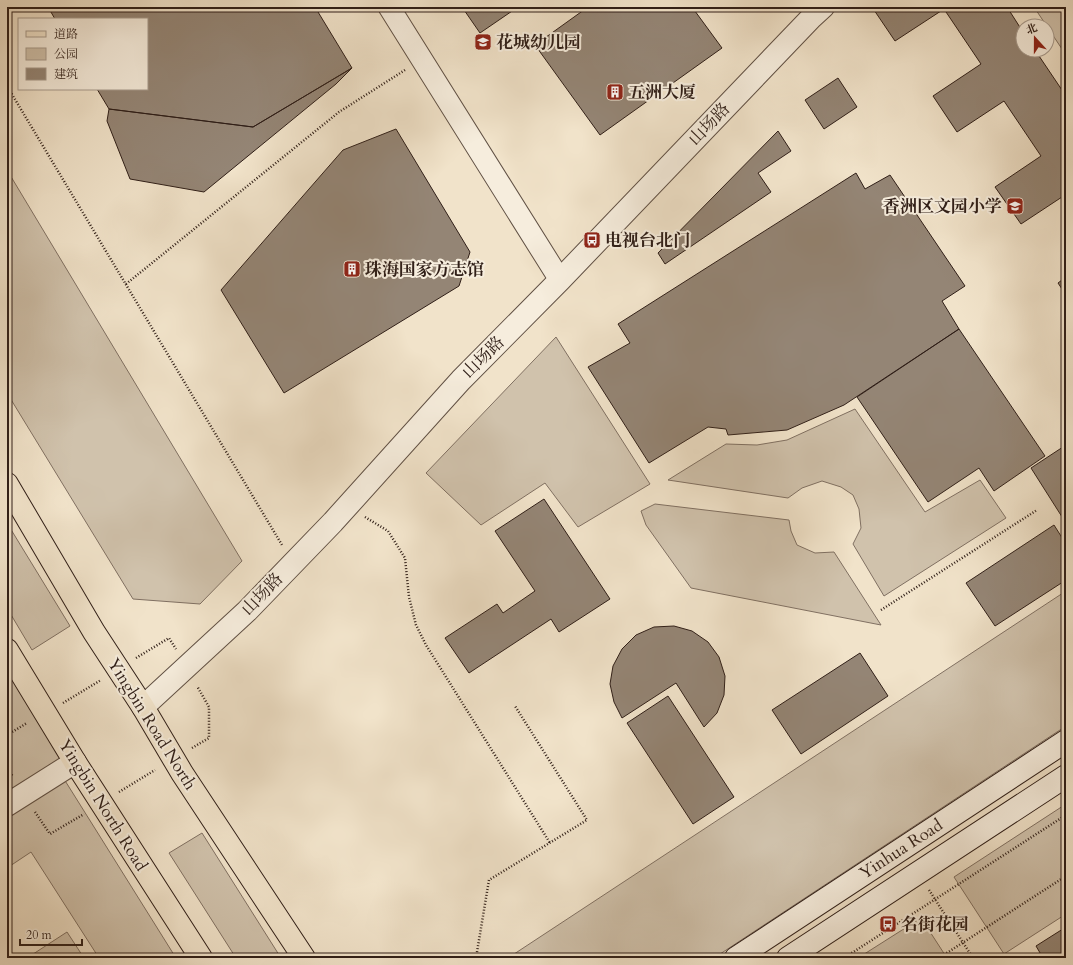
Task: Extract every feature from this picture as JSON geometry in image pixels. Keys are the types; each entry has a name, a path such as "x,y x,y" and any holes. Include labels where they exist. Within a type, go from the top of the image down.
{"main road":[{"name":"Yingbin Road North","path":"7,484 94,632 143,707 182,773 298,952 310,958"},
{"name":"Yingbin North Road","path":"7,650 75,762 201,958"}],"street":[{"path":"389,7 560,280"},
{"name":"山场路","path":"143,707 247,611 348,505 461,380 560,280 823,7"},
{"name":"Yinhua Road","path":"736,958 1066,741"},
{"path":"15,800 75,762"},
{"name":"Yinhua Road","path":"788,958 1066,776"}],"path":[{"path":"126,284 339,112 422,59"},
{"path":"7,86 292,563"},
{"path":"348,505 388,531 405,558 409,597 414,618 426,645 550,843"},
{"path":"881,610 1037,510"},
{"path":"7,735 118,670 169,638 209,707 209,738 50,834 15,800 7,767"},
{"path":"476,958 489,880 587,820 515,706"},
{"path":"844,958 1066,815"},
{"path":"918,872 973,958"},
{"path":"939,958 1066,876"}],"green space":[{"path":"1034,7 1062,7 1066,13 1066,55 1055,38 1055,18 1041,18"},
{"path":"7,170 242,561 200,604 133,599 7,393"},
{"path":"556,337 650,484 578,527 545,483 481,525 426,473"},
{"path":"855,409 925,512 980,480 1006,518 884,596 853,544 861,528 859,509 853,495 841,487 822,481 802,488 788,498 668,480 726,444 757,445 787,440"},
{"path":"655,504 789,520 791,531 797,545 815,553 834,552 881,625 691,588 646,525 641,511"},
{"path":"7,523 70,626 32,650 7,608"},
{"path":"1066,591 1066,726 714,958 508,958"},
{"path":"7,650 75,762 7,805"},
{"path":"64,779 176,958 99,958 31,852 7,868 7,816"},
{"path":"1066,804 1066,914 1004,954 954,877"},
{"path":"202,833 281,958 236,958 169,853"},
{"path":"921,918 947,958 858,958"},
{"path":"67,932 84,958 27,958"}],"building":[{"path":"48,7 315,7 352,68 253,127 109,109 98,90 148,90 148,18 54,18"},
{"path":"462,7 518,7 480,33"},
{"name":"五洲大厦","path":"588,7 692,7 722,48 600,135 535,45"},
{"path":"872,7 1007,7 1015,20 1015,58 1040,58 1066,96 1066,197 1065,195 1021,224 995,187 1041,156 1004,101 957,132 933,96 981,64 944,9 895,41"},
{"path":"352,68 336,84 204,192 130,179 107,121 109,109 253,127"},
{"path":"838,78 857,107 824,129 805,100"},
{"name":"珠海国家方志馆","path":"396,129 470,252 459,286 284,393 221,290 343,150"},
{"path":"778,131 791,151 758,173 771,192 665,264 658,253"},
{"path":"856,173 865,189 890,175 965,286 942,301 959,329 844,405 787,430 728,435 726,429 708,427 649,463 588,367 630,343 618,324"},
{"path":"1066,277 1066,295 1058,283"},
{"path":"959,329 1045,456 994,491 979,468 928,502 857,397"},
{"path":"1066,445 1066,519 1064,520 1031,468"},
{"path":"544,499 610,599 559,632 551,619 469,673 445,638 497,604 503,613 535,591 495,531"},
{"path":"1054,525 1066,544 1066,580 995,626 966,583"},
{"path":"674,626 692,631 708,642 719,657 725,676 724,695 717,713 704,727 676,683 622,718 614,702 610,684 613,666 622,649 636,635 654,627"},
{"path":"860,653 888,696 801,754 772,710"},
{"path":"668,696 734,797 693,824 627,723"},
{"path":"1066,927 1066,958 1043,958 1036,946"}],"place":[{"name":"花城幼儿园","path":"483,42"},
{"name":"五洲大厦","path":"615,92"},
{"name":"香洲区文园小学","path":"1015,206"},
{"name":"电视台北门","path":"592,240"},
{"name":"珠海国家方志馆","path":"352,269"},
{"name":"名街花园","path":"888,924"}]}
